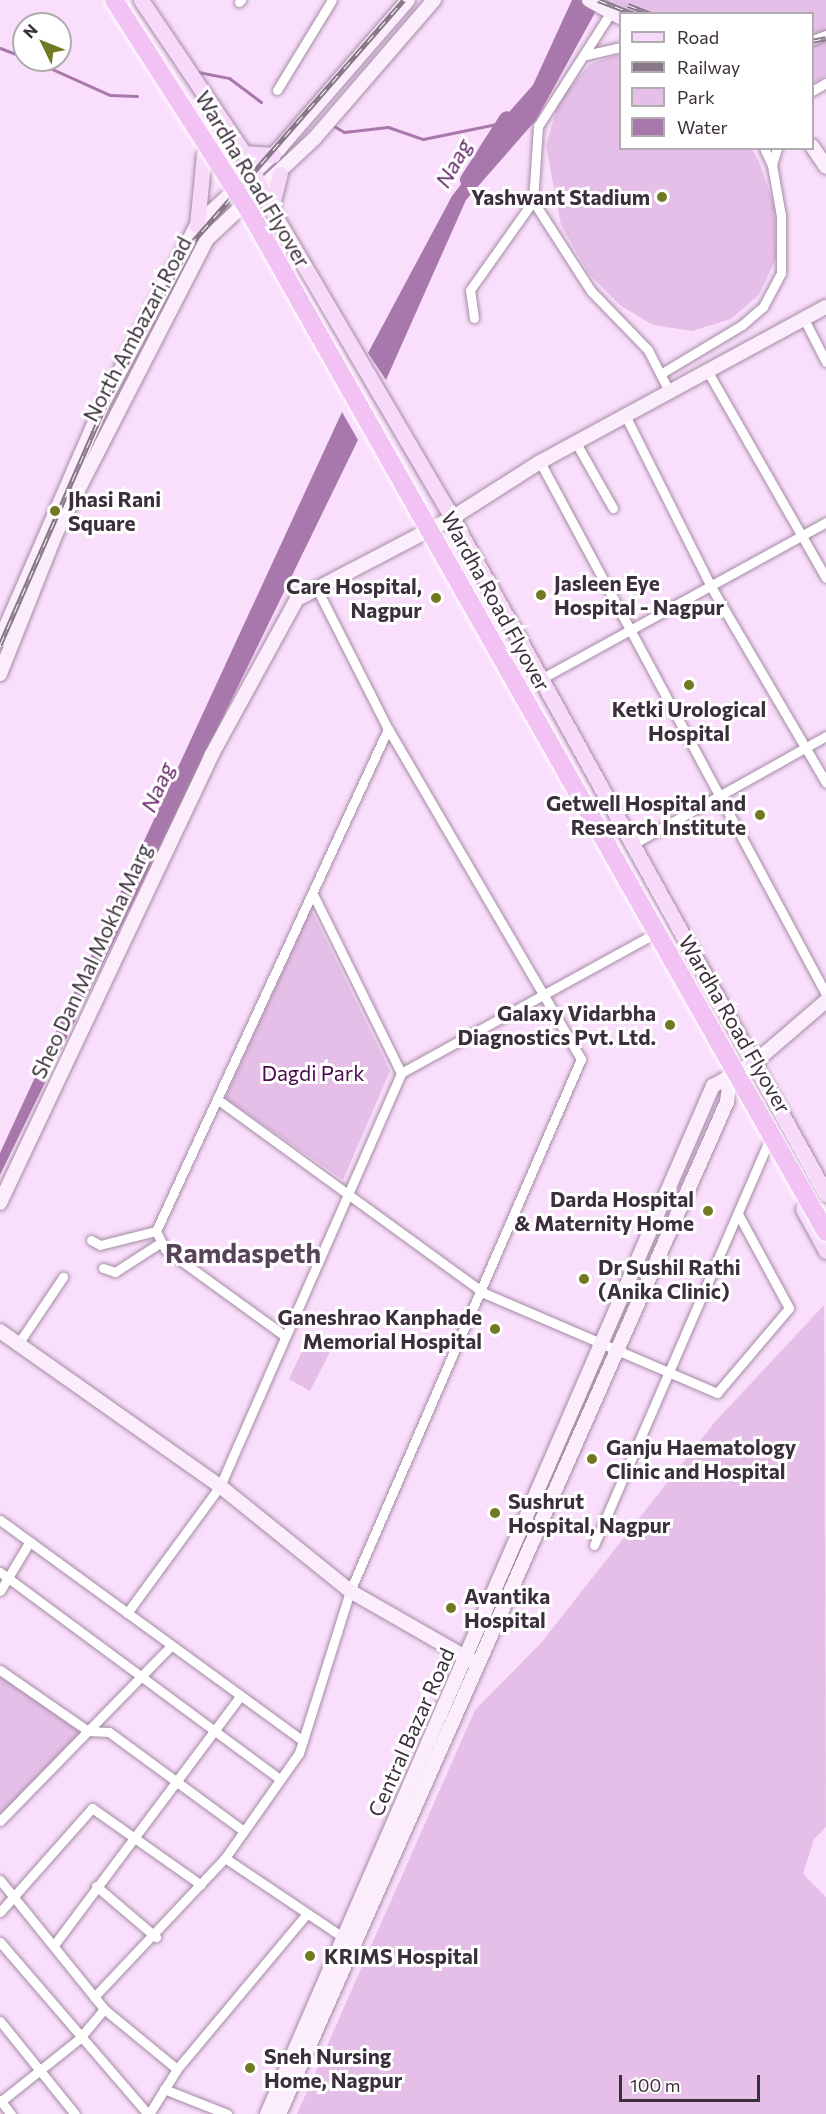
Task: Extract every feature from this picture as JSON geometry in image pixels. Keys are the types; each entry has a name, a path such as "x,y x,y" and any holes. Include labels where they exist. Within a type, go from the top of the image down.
{"highway":[{"name":"Wardha Road Flyover","path":"114,0 255,221 826,1232"},
{"name":"Wardha Road Flyover","path":"125,0 267,224 826,1215"}],"main road":[{"path":"104,0 240,212 424,533 826,1251"},
{"path":"141,0 244,153 271,209 453,518 539,680 755,1062 826,1194"},
{"name":"North Ambazari Road","path":"0,640 102,405 197,225 228,194 273,155 408,0"},
{"name":"North Ambazari Road","path":"0,674 56,533 207,238 240,212 280,174 434,0"},
{"path":"589,0 612,13"},
{"path":"814,148 826,167"},
{"path":"244,153 273,155"},
{"path":"197,225 204,154"},
{"path":"271,209 280,174"},
{"name":"Sheo Dan Mal Mokha Marg","path":"0,1203 241,697 286,614 297,599 453,518 540,462 826,307"},
{"path":"102,405 117,411"},
{"name":"Central Bazar Road","path":"279,2114 471,1661 608,1347 713,1086 755,1062 826,1001"},
{"name":"Central Bazar Road","path":"608,1347 727,1102 730,1078"},
{"path":"0,1331 220,1486 350,1591 471,1661"},
{"name":"Central Bazar Road","path":"267,2114 344,1938 471,1661"}],"street":[{"path":"277,90 332,0"},
{"path":"474,318 470,290 533,201 538,126 612,13"},
{"path":"586,55 619,47"},
{"path":"662,373 742,325 768,298 784,252 771,165 765,150"},
{"path":"771,165 776,150"},
{"path":"533,201 591,291 662,373 670,393"},
{"path":"804,319 826,362"},
{"path":"708,372 826,578"},
{"path":"626,417 710,585 826,783"},
{"path":"576,443 613,508"},
{"path":"540,462 628,630 720,795 826,994"},
{"path":"539,680 826,522"},
{"path":"94,1997 156,1937 225,1858 303,1742 350,1591 484,1293 580,1059 388,729 317,590"},
{"path":"285,1336 160,1243 156,1231 388,729"},
{"path":"633,844 826,736"},
{"path":"313,894 401,1073"},
{"path":"127,1613 220,1486 401,1073 650,936"},
{"path":"217,1099 484,1293 717,1393 789,1308 738,1214"},
{"path":"594,1545 767,1145"},
{"path":"91,1240 100,1245 156,1231"},
{"path":"103,1268 115,1272 160,1243"},
{"path":"18,1344 63,1277"},
{"path":"0,1520 303,1742"},
{"path":"0,1591 4,1575 30,1541"},
{"path":"4,1575 280,1779"},
{"path":"0,1821 171,1646"},
{"path":"0,1670 88,1731 109,1732 175,1783 244,1831"},
{"path":"54,1945 240,1696"},
{"path":"0,1912 17,1898 92,1808 136,1836 201,1885"},
{"path":"225,1858 304,1916 344,1938"},
{"path":"0,1880 17,1898 104,2009 177,2069"},
{"path":"96,1886 156,1937"},
{"path":"0,1942 79,2038 148,2114 177,2069 304,1916"},
{"path":"11,2114 0,2101 79,2038 104,2009"},
{"path":"0,2021 75,2114"},
{"path":"164,2089 227,2114"}],"green space":[{"path":"611,0 826,0 826,76 814,82 814,12 633,12"},
{"name":"Yashwant Stadium","path":"619,54 619,150 753,150 775,207 776,258 759,295 731,319 692,331 653,325 621,306 589,274 561,225 546,146 559,100 590,64"},
{"name":"Dagdi Park","path":"311,909 390,1071 343,1180 225,1098"},
{"path":"824,1305 826,1827 814,1839 803,1874 826,1897 826,2114 297,2114 475,1710 541,1643 714,1423"},
{"path":"308,1338 331,1350 310,1391 289,1379"},
{"path":"0,1670 88,1731 0,1821"}],"water":[{"path":"572,0 602,0 536,120 466,200 386,380 368,353 452,196 484,155 503,119 533,85"},
{"path":"342,412 358,440 0,1175 0,1153"}],"waterway":[{"path":"0,48 12,52"},
{"path":"59,72 110,95 137,96"},
{"path":"198,72 229,78 261,102"},
{"name":"Naag","path":"468,180 507,119"},
{"path":"332,125 344,132 388,127 423,139 501,123"}],"railway":[{"path":"0,645 110,394 190,245 404,0"},
{"path":"598,0 630,12"},
{"path":"628,5 646,12"},
{"path":"814,41 826,38"}],"place":[{"name":"Yashwant Stadium","path":"662,197"},
{"name":"Jhasi Rani Square","path":"55,511"},
{"name":"Jasleen Eye Hospital - Nagpur","path":"541,595"},
{"name":"Care Hospital, Nagpur","path":"436,598"},
{"name":"Ketki Urological Hospital","path":"689,685"},
{"name":"Getwell Hospital and Research Institute","path":"760,815"},
{"name":"Galaxy Vidarbha Diagnostics Pvt. Ltd.","path":"670,1025"},
{"name":"Darda Hospital & Maternity Home","path":"708,1211"},
{"name":"Dr Sushil Rathi (Anika Clinic)","path":"584,1279"},
{"name":"Ganeshrao Kanphade Memorial Hospital","path":"495,1329"},
{"name":"Ganju Haematology Clinic and Hospital","path":"592,1459"},
{"name":"Sushrut Hospital, Nagpur","path":"495,1513"},
{"name":"Avantika Hospital","path":"451,1608"},
{"name":"KRIMS Hospital","path":"310,1956"},
{"name":"Sneh Nursing Home, Nagpur","path":"250,2068"}],"district":[{"name":"Ramdaspeth","path":"243,1253"}]}
